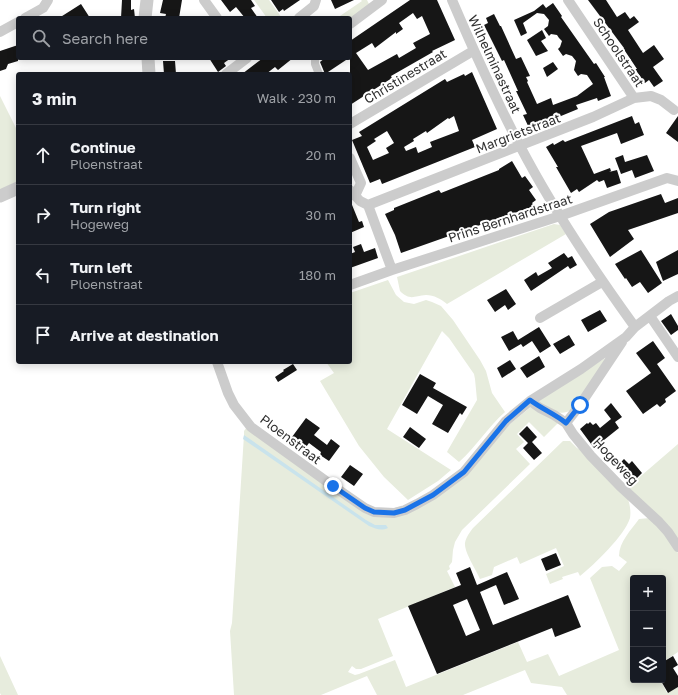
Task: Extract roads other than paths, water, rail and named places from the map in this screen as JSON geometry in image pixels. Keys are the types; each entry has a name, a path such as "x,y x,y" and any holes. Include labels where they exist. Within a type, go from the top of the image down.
{"street":[{"path":"29,16 43,8 48,0"},
{"path":"145,16 147,0"},
{"path":"204,0 216,16"},
{"path":"302,16 314,6 316,0"},
{"name":"Wilhelminastraat","path":"452,0 473,51 520,146 560,216 602,282 635,328"},
{"name":"Schoolstraat","path":"568,0 634,98"},
{"path":"352,22 376,2"},
{"path":"0,32 16,23"},
{"name":"Christinestraat","path":"352,123 473,51"},
{"path":"148,60 149,72"},
{"path":"229,72 244,60"},
{"path":"315,60 318,72"},
{"name":"Margrietstraat","path":"368,205 593,117 634,98 651,96 661,100 674,110"},
{"path":"352,163 361,183 353,193 360,201 368,205 392,270"},
{"name":"Prins Bernhardstraat","path":"352,284 560,216 668,178 678,181"},
{"path":"0,196 16,189"},
{"path":"540,318 602,282"},
{"name":"Ploenstraat","path":"218,364 228,394 234,405 251,427 350,498 370,510 394,513 417,504 433,495 464,472 506,421 530,400 581,369 626,336 669,301 678,296"},
{"path":"650,316 678,357"},
{"name":"Ploenstraat","path":"566,423 580,405 626,336"},
{"name":"Hogeweg","path":"530,400 540,408 554,414 566,423 591,456 620,486 659,522 678,547"}],"water":[{"path":"244,435 366,520 375,525 386,525 388,528 378,529 369,526 243,439"}]}
